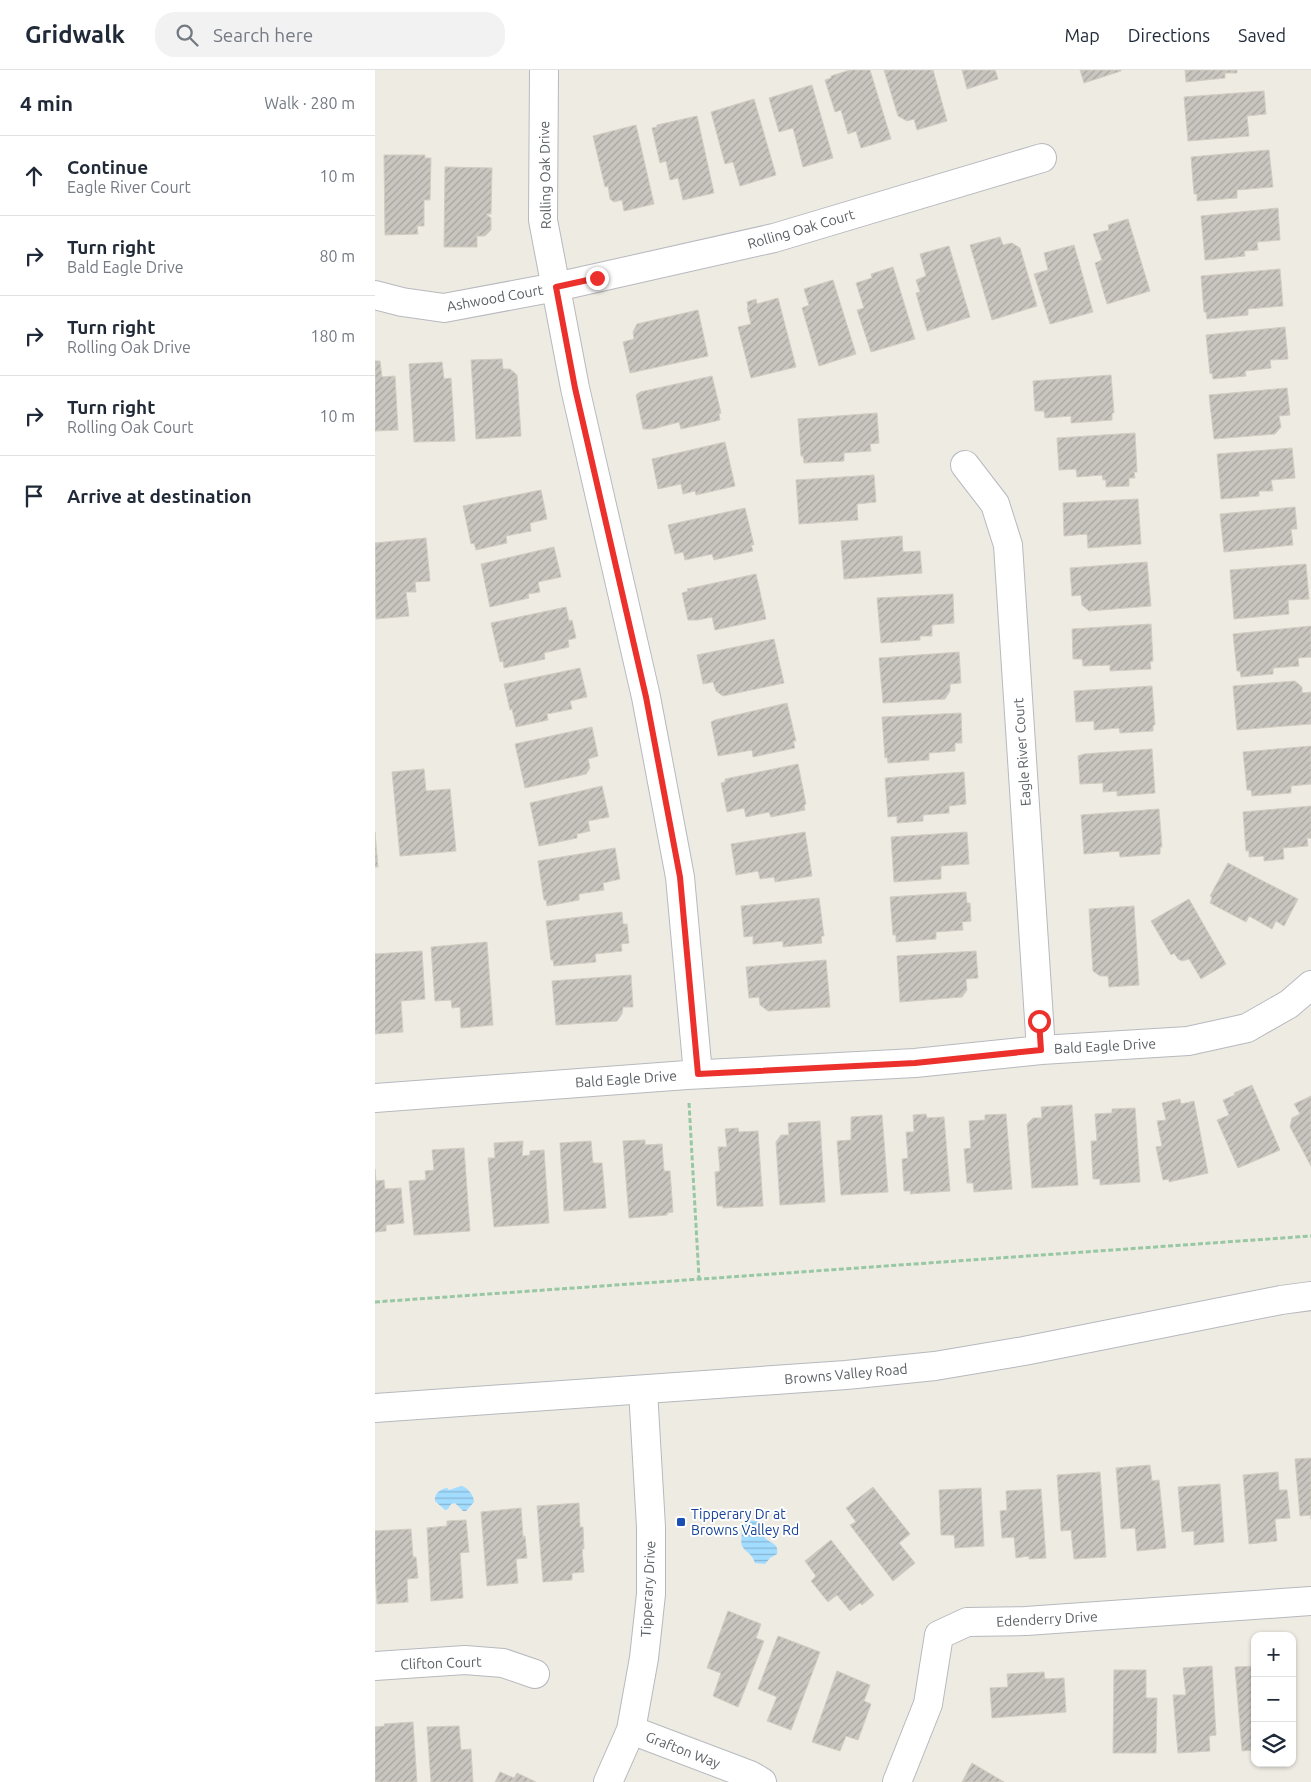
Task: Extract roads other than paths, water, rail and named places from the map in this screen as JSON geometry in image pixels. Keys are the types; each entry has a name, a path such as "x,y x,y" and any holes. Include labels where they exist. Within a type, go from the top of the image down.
{"street":[{"name":"Rolling Oak Drive","path":"544,70 543,220 575,388 646,697 680,877 693,1075"},
{"name":"Rolling Oak Court","path":"556,287 775,238 1042,158"},
{"name":"Ashwood Court","path":"375,295 402,302 444,308 556,287"},
{"name":"Eagle River Court","path":"965,466 995,504 1008,545 1041,1050"},
{"name":"Bald Eagle Drive","path":"375,1098 693,1075 915,1063 1041,1050 1188,1041 1247,1028 1289,1004 1311,985"},
{"name":"Browns Valley Road","path":"375,1408 846,1376 935,1366 1024,1351 1281,1300 1311,1296"},
{"name":"Tipperary Drive","path":"608,1782 631,1730 644,1658 651,1594 651,1526 643,1390"},
{"name":"Edenderry Drive","path":"897,1782 928,1704 939,1635 967,1622 1026,1621 1311,1601"},
{"name":"Clifton Court","path":"375,1666 465,1660 503,1663 535,1674"},
{"name":"Grafton Way","path":"631,1730 750,1775 762,1782"}],"water":[{"path":"461,1486 468,1490 474,1500 466,1511 463,1511 455,1503 445,1510 435,1501 435,1496 442,1489 447,1488 449,1490"},
{"path":"748,1520 757,1521 764,1525 765,1538 777,1548 777,1554 765,1564 755,1563 742,1546 741,1529"}],"place":[{"name":"Tipperary Dr at Browns Valley Rd","path":"681,1522"}]}
